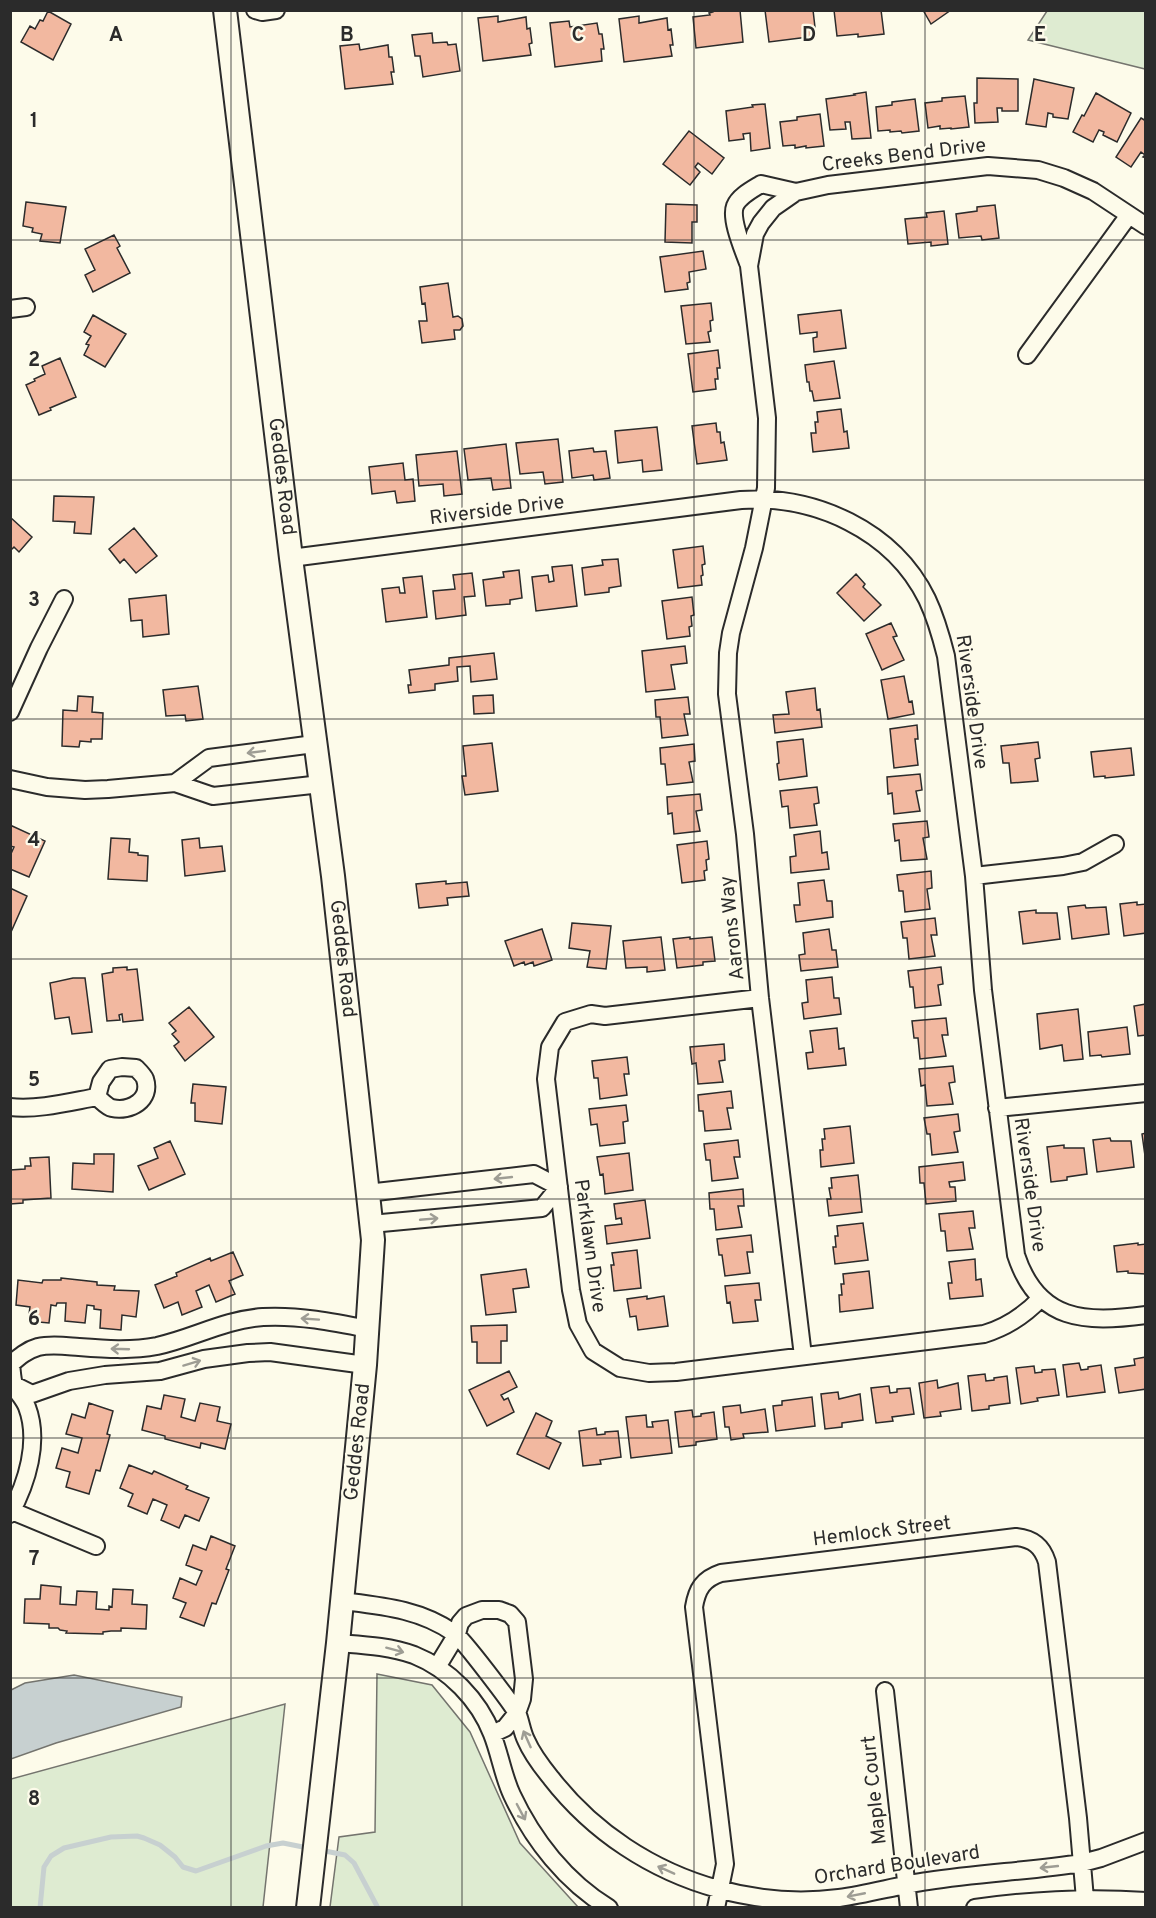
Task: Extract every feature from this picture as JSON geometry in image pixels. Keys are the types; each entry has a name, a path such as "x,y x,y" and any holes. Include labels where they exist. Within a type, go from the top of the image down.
{"main road":[{"name":"Geddes Road","path":"225,10 314,744 335,888 373,1240 365,1365 338,1643 308,1908"}],"street":[{"path":"255,10 262,12 276,10"},
{"name":"Creeks Bend Drive","path":"749,266 755,234 761,223 773,208 796,192 820,186 951,169 988,166 1038,170 1064,178 1093,191 1146,226"},
{"name":"Creeks Bend Drive","path":"764,499 767,470 766,418 749,266 735,222 735,205 747,192 761,184 796,192"},
{"path":"1027,355 1130,215"},
{"name":"Riverside Drive","path":"291,558 764,499 808,505 833,514 856,525 877,540 896,557 926,597 938,626 946,656 974,876 983,990 1016,1255 1025,1279 1041,1298 1058,1310 1096,1320 1146,1315"},
{"name":"Aarons Way","path":"764,499 754,548 731,633 727,693 745,834 760,998 803,1356"},
{"path":"10,712 64,599"},
{"path":"176,783 209,758 314,744"},
{"path":"10,779 47,787 85,790 176,783 213,796 321,784"},
{"path":"974,876 1083,862 1115,844"},
{"name":"Parklawn Drive","path":"760,998 604,1016 591,1014 565,1022 549,1047 546,1079 571,1290 578,1324 593,1351 620,1368 650,1373 676,1372 984,1334 1014,1322 1041,1298"},
{"path":"998,1108 1146,1093"},
{"path":"10,1107 49,1106 97,1097"},
{"path":"367,1193 534,1174 559,1186 542,1208 371,1224"},
{"path":"96,1546 11,1512 27,1474 32,1437 28,1408 12,1384 11,1364 19,1356 40,1346 50,1345 131,1349 156,1346 180,1340 218,1325 263,1317 319,1320 368,1329"},
{"path":"12,1384 32,1394 69,1381 105,1375 160,1371 204,1359 248,1353 270,1352 365,1365"},
{"name":"Hemlock Street","path":"716,1908 725,1864 694,1607 696,1594 701,1585 711,1576 721,1573 1016,1537 1035,1543 1044,1553 1047,1562 1082,1863 1084,1899"},
{"name":"Orchard Boulevard","path":"342,1601 405,1610 433,1620 456,1634 517,1713 526,1741 543,1768 591,1822 652,1864 688,1880 720,1890 769,1899 804,1901 839,1898 968,1875 1082,1863 1146,1841"},
{"path":"437,1667 466,1616 482,1610 499,1610 510,1614 517,1622 524,1679 522,1699 517,1713 505,1728 492,1734"},
{"path":"338,1643 387,1648 415,1656 437,1667 455,1681 471,1698 483,1716 492,1734 511,1793 545,1850 559,1867 581,1887 609,1908"},
{"name":"Maple Court","path":"885,1691 909,1908"},
{"path":"982,1907 1084,1899 1146,1901"}],"green space":[{"path":"1047,11 1145,11 1145,69 1028,40"},
{"path":"377,1674 432,1685 470,1732 520,1843 578,1907 330,1907 339,1837 375,1832"},
{"path":"285,1704 263,1907 11,1907 11,1779"}],"shaded area":[{"path":"74,1675 182,1697 181,1707 56,1743 11,1759 11,1690 25,1683"}],"building":[{"path":"713,10 740,10 743,42 696,48 693,17 710,15 709,13"},
{"path":"765,10 813,10 816,36 769,42"},
{"path":"834,10 881,10 884,34 858,37 858,34 837,36"},
{"path":"923,10 951,10 931,24"},
{"path":"48,11 71,24 53,60 21,42 30,26 35,29 40,20 43,21"},
{"path":"498,16 498,22 526,17 532,43 529,44 531,55 483,61 478,18"},
{"path":"639,16 639,23 667,18 668,30 671,29 672,56 624,62 619,19"},
{"path":"569,21 570,27 597,23 599,34 602,34 604,49 601,49 602,61 555,67 550,23"},
{"path":"432,33 433,43 456,44 460,71 423,77 420,56 415,56 412,35"},
{"path":"359,44 360,50 388,45 394,72 391,72 393,84 345,89 340,46"},
{"path":"977,78 1018,79 1018,111 1002,111 1002,108 997,108 998,122 975,123 974,103 977,103"},
{"path":"1034,79 1074,88 1068,119 1053,117 1053,114 1048,113 1046,127 1026,124"},
{"path":"866,92 871,138 852,139 850,122 845,122 846,129 830,130 826,99"},
{"path":"1096,93 1131,113 1117,142 1103,135 1104,132 1099,130 1093,142 1073,132"},
{"path":"965,96 969,127 928,128 925,103 942,101 942,98"},
{"path":"915,99 919,131 902,133 901,131 890,132 890,130 878,131 876,107"},
{"path":"765,104 770,148 751,151 750,133 743,134 744,139 729,141 726,111"},
{"path":"820,114 824,146 795,148 795,145 783,146 780,122"},
{"path":"1141,118 1146,121 1146,158 1141,152 1131,167 1116,157"},
{"path":"689,131 724,158 712,174 698,163 695,167 700,172 690,185 663,164"},
{"path":"26,202 66,207 60,243 40,241 42,234 32,232 33,228 23,226"},
{"path":"666,204 697,205 697,222 692,222 692,243 665,242"},
{"path":"995,205 999,238 982,240 981,236 959,238 956,214 977,211 977,207"},
{"path":"944,211 948,244 931,246 931,242 908,244 905,219 927,217 926,213"},
{"path":"114,235 120,246 117,248 130,273 93,292 85,275 95,270 85,249"},
{"path":"703,251 706,269 689,272 688,289 665,292 660,257"},
{"path":"448,283 453,317 458,316 462,319 463,326 460,330 454,330 455,339 422,343 419,321 427,321 420,287"},
{"path":"711,303 713,320 710,321 711,331 708,332 710,342 686,344 681,306"},
{"path":"841,310 846,348 814,352 813,338 817,337 817,332 800,334 798,315"},
{"path":"93,315 126,334 105,367 84,355 89,345 86,344 91,336 84,332"},
{"path":"718,350 720,368 717,368 716,389 693,392 688,354"},
{"path":"60,358 76,397 39,415 26,385 45,374 42,366"},
{"path":"834,361 840,398 814,401 809,382 807,382 805,365"},
{"path":"841,409 849,448 813,452 811,433 816,433 817,412"},
{"path":"716,423 721,443 724,442 727,460 697,464 692,426"},
{"path":"657,427 662,470 643,472 642,460 618,463 615,431"},
{"path":"558,439 563,482 545,484 543,472 520,474 516,443"},
{"path":"506,444 511,488 493,490 491,478 468,480 464,449"},
{"path":"593,448 594,452 606,451 610,478 594,480 593,475 572,478 569,451"},
{"path":"457,451 462,494 444,496 443,484 419,486 416,455"},
{"path":"403,463 405,480 413,479 415,501 397,503 395,491 372,494 369,467"},
{"path":"54,496 94,497 91,534 74,533 75,522 53,521"},
{"path":"10,517 32,537 19,552 14,547 10,551"},
{"path":"134,528 157,556 136,573 124,559 120,563 109,549"},
{"path":"703,546 705,564 702,565 702,585 678,588 673,550"},
{"path":"618,559 621,586 609,588 609,592 585,595 582,568 603,565 602,560"},
{"path":"572,565 577,606 536,611 532,577 548,575 549,582 554,581 552,567"},
{"path":"519,570 522,598 510,600 510,604 486,606 483,580 504,577 503,572"},
{"path":"472,573 475,596 464,597 466,615 436,619 433,591 455,589 453,575"},
{"path":"856,574 865,584 863,587 881,605 864,621 837,593"},
{"path":"422,576 427,617 386,622 382,589 399,587 400,593 405,593 403,578"},
{"path":"166,595 169,634 143,637 142,620 131,621 129,599"},
{"path":"692,597 694,615 691,616 690,636 667,639 662,601"},
{"path":"891,623 897,636 893,637 904,660 882,670 866,634"},
{"path":"685,646 687,663 671,665 675,689 646,692 642,651"},
{"path":"494,653 497,679 471,682 470,666 457,667 458,681 435,684 435,690 409,693 408,685 411,685 409,670 449,665 449,658"},
{"path":"904,676 914,714 888,719 881,680"},
{"path":"198,686 203,719 186,721 185,715 166,716 163,690"},
{"path":"815,688 817,710 820,709 822,727 775,733 773,715 789,714 786,692"},
{"path":"493,695 494,713 474,714 473,696"},
{"path":"78,696 93,697 92,712 103,713 102,739 91,739 91,742 80,741 79,747 62,746 63,710 77,711"},
{"path":"688,697 690,714 684,714 688,735 662,738 660,717 656,717 655,700"},
{"path":"917,725 918,739 915,739 918,765 894,768 890,729"},
{"path":"803,739 807,776 779,780 777,742"},
{"path":"1038,742 1040,758 1035,759 1038,781 1011,783 1009,763 1003,763 1001,746"},
{"path":"492,743 498,791 465,795 462,776 466,776 463,746"},
{"path":"694,744 695,761 689,762 693,782 667,785 665,764 661,764 660,748"},
{"path":"1131,748 1134,775 1094,777 1091,752"},
{"path":"920,774 922,790 916,791 920,811 894,814 892,793 888,794 887,777"},
{"path":"817,787 819,803 814,804 817,825 790,828 788,806 782,807 780,791"},
{"path":"700,794 702,810 696,811 700,831 674,834 672,813 668,814 667,797"},
{"path":"927,821 929,837 923,838 927,859 901,861 899,840 895,841 893,824"},
{"path":"10,825 45,841 29,877 10,869 10,856 14,847 10,846"},
{"path":"820,831 822,853 827,852 829,869 791,873 790,857 796,856 794,835"},
{"path":"111,838 130,839 129,852 148,856 147,881 108,879"},
{"path":"199,838 200,848 222,846 225,871 185,876 182,840"},
{"path":"707,841 709,859 706,860 705,880 682,883 677,845"},
{"path":"931,871 932,888 927,889 930,909 905,912 903,891 899,891 897,875"},
{"path":"824,880 827,901 832,901 833,917 796,922 794,905 800,905 798,883"},
{"path":"446,881 446,884 467,882 469,896 447,898 448,905 419,908 416,884"},
{"path":"10,888 27,896 11,932 10,932"},
{"path":"1137,902 1137,905 1146,904 1146,933 1124,936 1120,904"},
{"path":"1085,905 1086,908 1106,907 1109,934 1072,939 1068,907"},
{"path":"1036,910 1036,913 1057,913 1060,939 1023,944 1019,912"},
{"path":"935,918 937,935 931,935 935,956 909,959 907,938 903,938 901,922"},
{"path":"572,923 611,926 606,969 587,967 590,951 569,948"},
{"path":"542,929 552,960 534,966 533,962 525,965 524,962 514,966 505,941"},
{"path":"829,929 832,950 836,950 838,967 801,971 799,955 805,954 803,933"},
{"path":"661,937 665,970 647,972 647,967 626,968 623,941"},
{"path":"690,937 690,939 712,937 715,961 677,968 673,939"},
{"path":"127,967 127,970 137,969 143,1020 123,1022 122,1014 119,1015 120,1020 107,1021 102,974 113,972 113,968"},
{"path":"941,967 943,984 938,985 941,1005 915,1008 913,987 910,987 908,971"},
{"path":"832,977 834,998 839,998 841,1014 804,1019 802,1003 808,1002 806,980"},
{"path":"85,978 92,1032 72,1034 69,1017 55,1019 50,983"},
{"path":"1146,1004 1146,1035 1138,1036 1134,1006"},
{"path":"189,1007 214,1037 185,1061 174,1046 179,1042 172,1034 176,1031 169,1023"},
{"path":"1078,1009 1083,1059 1064,1061 1062,1045 1040,1049 1037,1014"},
{"path":"946,1018 948,1035 942,1035 946,1056 920,1059 918,1038 914,1038 912,1021"},
{"path":"1127,1027 1130,1054 1090,1056 1088,1032"},
{"path":"837,1028 839,1049 844,1048 846,1065 808,1069 806,1053 813,1052 810,1031"},
{"path":"724,1044 725,1060 719,1061 723,1082 698,1084 696,1063 692,1064 690,1047"},
{"path":"627,1057 629,1074 624,1074 627,1095 600,1099 598,1078 594,1078 592,1061"},
{"path":"953,1066 955,1082 949,1083 953,1104 927,1106 925,1085 921,1086 919,1069"},
{"path":"193,1084 226,1087 222,1124 195,1121 195,1103 191,1103"},
{"path":"731,1091 733,1108 727,1108 731,1129 705,1131 703,1111 699,1111 698,1095"},
{"path":"626,1105 628,1121 623,1122 625,1143 600,1146 597,1124 591,1125 589,1109"},
{"path":"958,1114 960,1131 954,1132 958,1152 932,1155 930,1134 927,1134 924,1118"},
{"path":"850,1126 854,1163 821,1167 820,1150 823,1150 824,1129"},
{"path":"1146,1133 1146,1163 1142,1134"},
{"path":"1110,1138 1111,1141 1131,1141 1134,1167 1097,1172 1093,1140"},
{"path":"738,1140 740,1157 734,1157 738,1178 712,1181 710,1160 706,1160 704,1144"},
{"path":"170,1141 185,1174 149,1190 138,1166 158,1158 154,1148"},
{"path":"1064,1145 1064,1148 1084,1148 1087,1174 1051,1182 1047,1147"},
{"path":"629,1153 633,1190 605,1194 603,1174 600,1175 597,1157"},
{"path":"94,1154 114,1154 113,1192 72,1189 73,1163 94,1164"},
{"path":"49,1157 51,1198 23,1200 23,1203 10,1204 10,1170 25,1169 25,1166 31,1166 30,1158"},
{"path":"963,1162 965,1180 949,1182 950,1187 955,1187 956,1201 926,1204 924,1183 920,1183 919,1167"},
{"path":"858,1175 862,1212 829,1216 827,1199 831,1199 829,1188 832,1188 831,1178"},
{"path":"743,1189 744,1206 738,1206 742,1227 716,1230 714,1209 710,1209 709,1193"},
{"path":"645,1200 650,1238 607,1244 605,1226 622,1224 621,1218 616,1219 614,1204"},
{"path":"973,1211 975,1228 969,1228 973,1249 947,1251 945,1231 941,1231 939,1214"},
{"path":"863,1223 868,1260 835,1264 833,1247 836,1247 837,1226"},
{"path":"751,1235 753,1252 747,1252 750,1273 725,1276 717,1239"},
{"path":"1138,1243 1138,1245 1146,1244 1146,1274 1117,1272 1114,1246"},
{"path":"637,1250 641,1288 614,1291 612,1253"},
{"path":"233,1252 243,1275 229,1281 235,1294 216,1302 209,1285 196,1291 202,1307 182,1315 178,1302 164,1308 155,1285 210,1258 211,1261"},
{"path":"975,1259 976,1280 981,1279 983,1296 950,1299 948,1283 952,1283 949,1262"},
{"path":"526,1269 529,1287 513,1289 516,1312 486,1315 481,1275"},
{"path":"869,1271 873,1308 840,1312 839,1295 842,1295 843,1274"},
{"path":"61,1278 115,1286 114,1290 139,1291 136,1317 122,1315 121,1330 100,1328 101,1310 87,1305 85,1323 65,1321 66,1303 57,1303 56,1306 51,1305 49,1323 28,1321 30,1307 16,1305 18,1280 42,1283 43,1280 61,1280"},
{"path":"759,1283 761,1300 755,1300 758,1321 733,1323 725,1286"},
{"path":"647,1296 647,1299 664,1296 668,1326 638,1330 636,1316 630,1317 627,1299"},
{"path":"507,1325 507,1341 501,1341 501,1363 477,1363 477,1342 472,1342 471,1326"},
{"path":"1146,1357 1146,1389 1119,1393 1115,1368 1135,1365 1134,1359"},
{"path":"1079,1363 1081,1370 1101,1365 1105,1392 1067,1397 1063,1365"},
{"path":"1034,1366 1035,1373 1055,1369 1059,1395 1037,1398 1038,1401 1021,1404 1016,1368"},
{"path":"509,1371 517,1387 501,1395 504,1400 508,1398 514,1412 487,1426 469,1390"},
{"path":"985,1374 986,1381 1007,1376 1010,1403 972,1411 968,1376"},
{"path":"937,1380 938,1388 958,1383 961,1409 940,1412 941,1416 924,1418 919,1383"},
{"path":"889,1386 890,1393 897,1392 897,1389 910,1388 914,1414 892,1417 893,1421 876,1423 871,1388"},
{"path":"838,1392 839,1399 860,1394 863,1420 842,1423 842,1427 825,1429 821,1394"},
{"path":"164,1395 185,1399 181,1417 195,1421 200,1403 220,1407 217,1421 231,1424 225,1449 201,1443 200,1448 142,1430 147,1406 161,1409"},
{"path":"812,1397 815,1426 776,1431 773,1406 782,1405 782,1401"},
{"path":"89,1403 113,1411 107,1434 110,1435 100,1471 96,1470 89,1494 66,1487 70,1472 56,1468 62,1448 78,1453 82,1438 66,1434 72,1414 85,1418"},
{"path":"740,1405 741,1413 765,1409 768,1432 743,1434 744,1438 731,1440 729,1427 725,1427 723,1407"},
{"path":"692,1410 693,1417 714,1412 717,1439 679,1447 675,1412"},
{"path":"536,1413 552,1421 546,1436 561,1443 549,1469 517,1454"},
{"path":"646,1415 647,1427 653,1427 652,1422 668,1420 672,1453 631,1458 626,1417"},
{"path":"596,1428 597,1435 618,1431 621,1457 600,1460 601,1464 583,1466 579,1431"},
{"path":"129,1465 152,1474 154,1471 188,1486 186,1489 209,1498 199,1521 185,1515 179,1528 161,1520 167,1505 153,1499 147,1514 128,1506 133,1494 120,1488"},
{"path":"211,1536 235,1546 216,1604 212,1603 204,1626 180,1617 186,1603 173,1598 180,1578 196,1585 202,1571 186,1565 193,1545 206,1550"},
{"path":"41,1585 61,1587 60,1604 76,1605 77,1591 97,1592 96,1609 109,1610 109,1606 112,1607 113,1589 133,1590 132,1604 147,1605 146,1629 121,1628 121,1631 103,1632 103,1634 66,1633 67,1631 58,1628 49,1628 49,1624 24,1623 25,1599 40,1599"}],"waterway":[{"path":"40,1908 44,1867 51,1856 64,1848 111,1837 144,1838 160,1845 183,1867 196,1871 266,1846 283,1843 308,1848"},
{"path":"320,1850 345,1855 354,1863 378,1908"}]}
